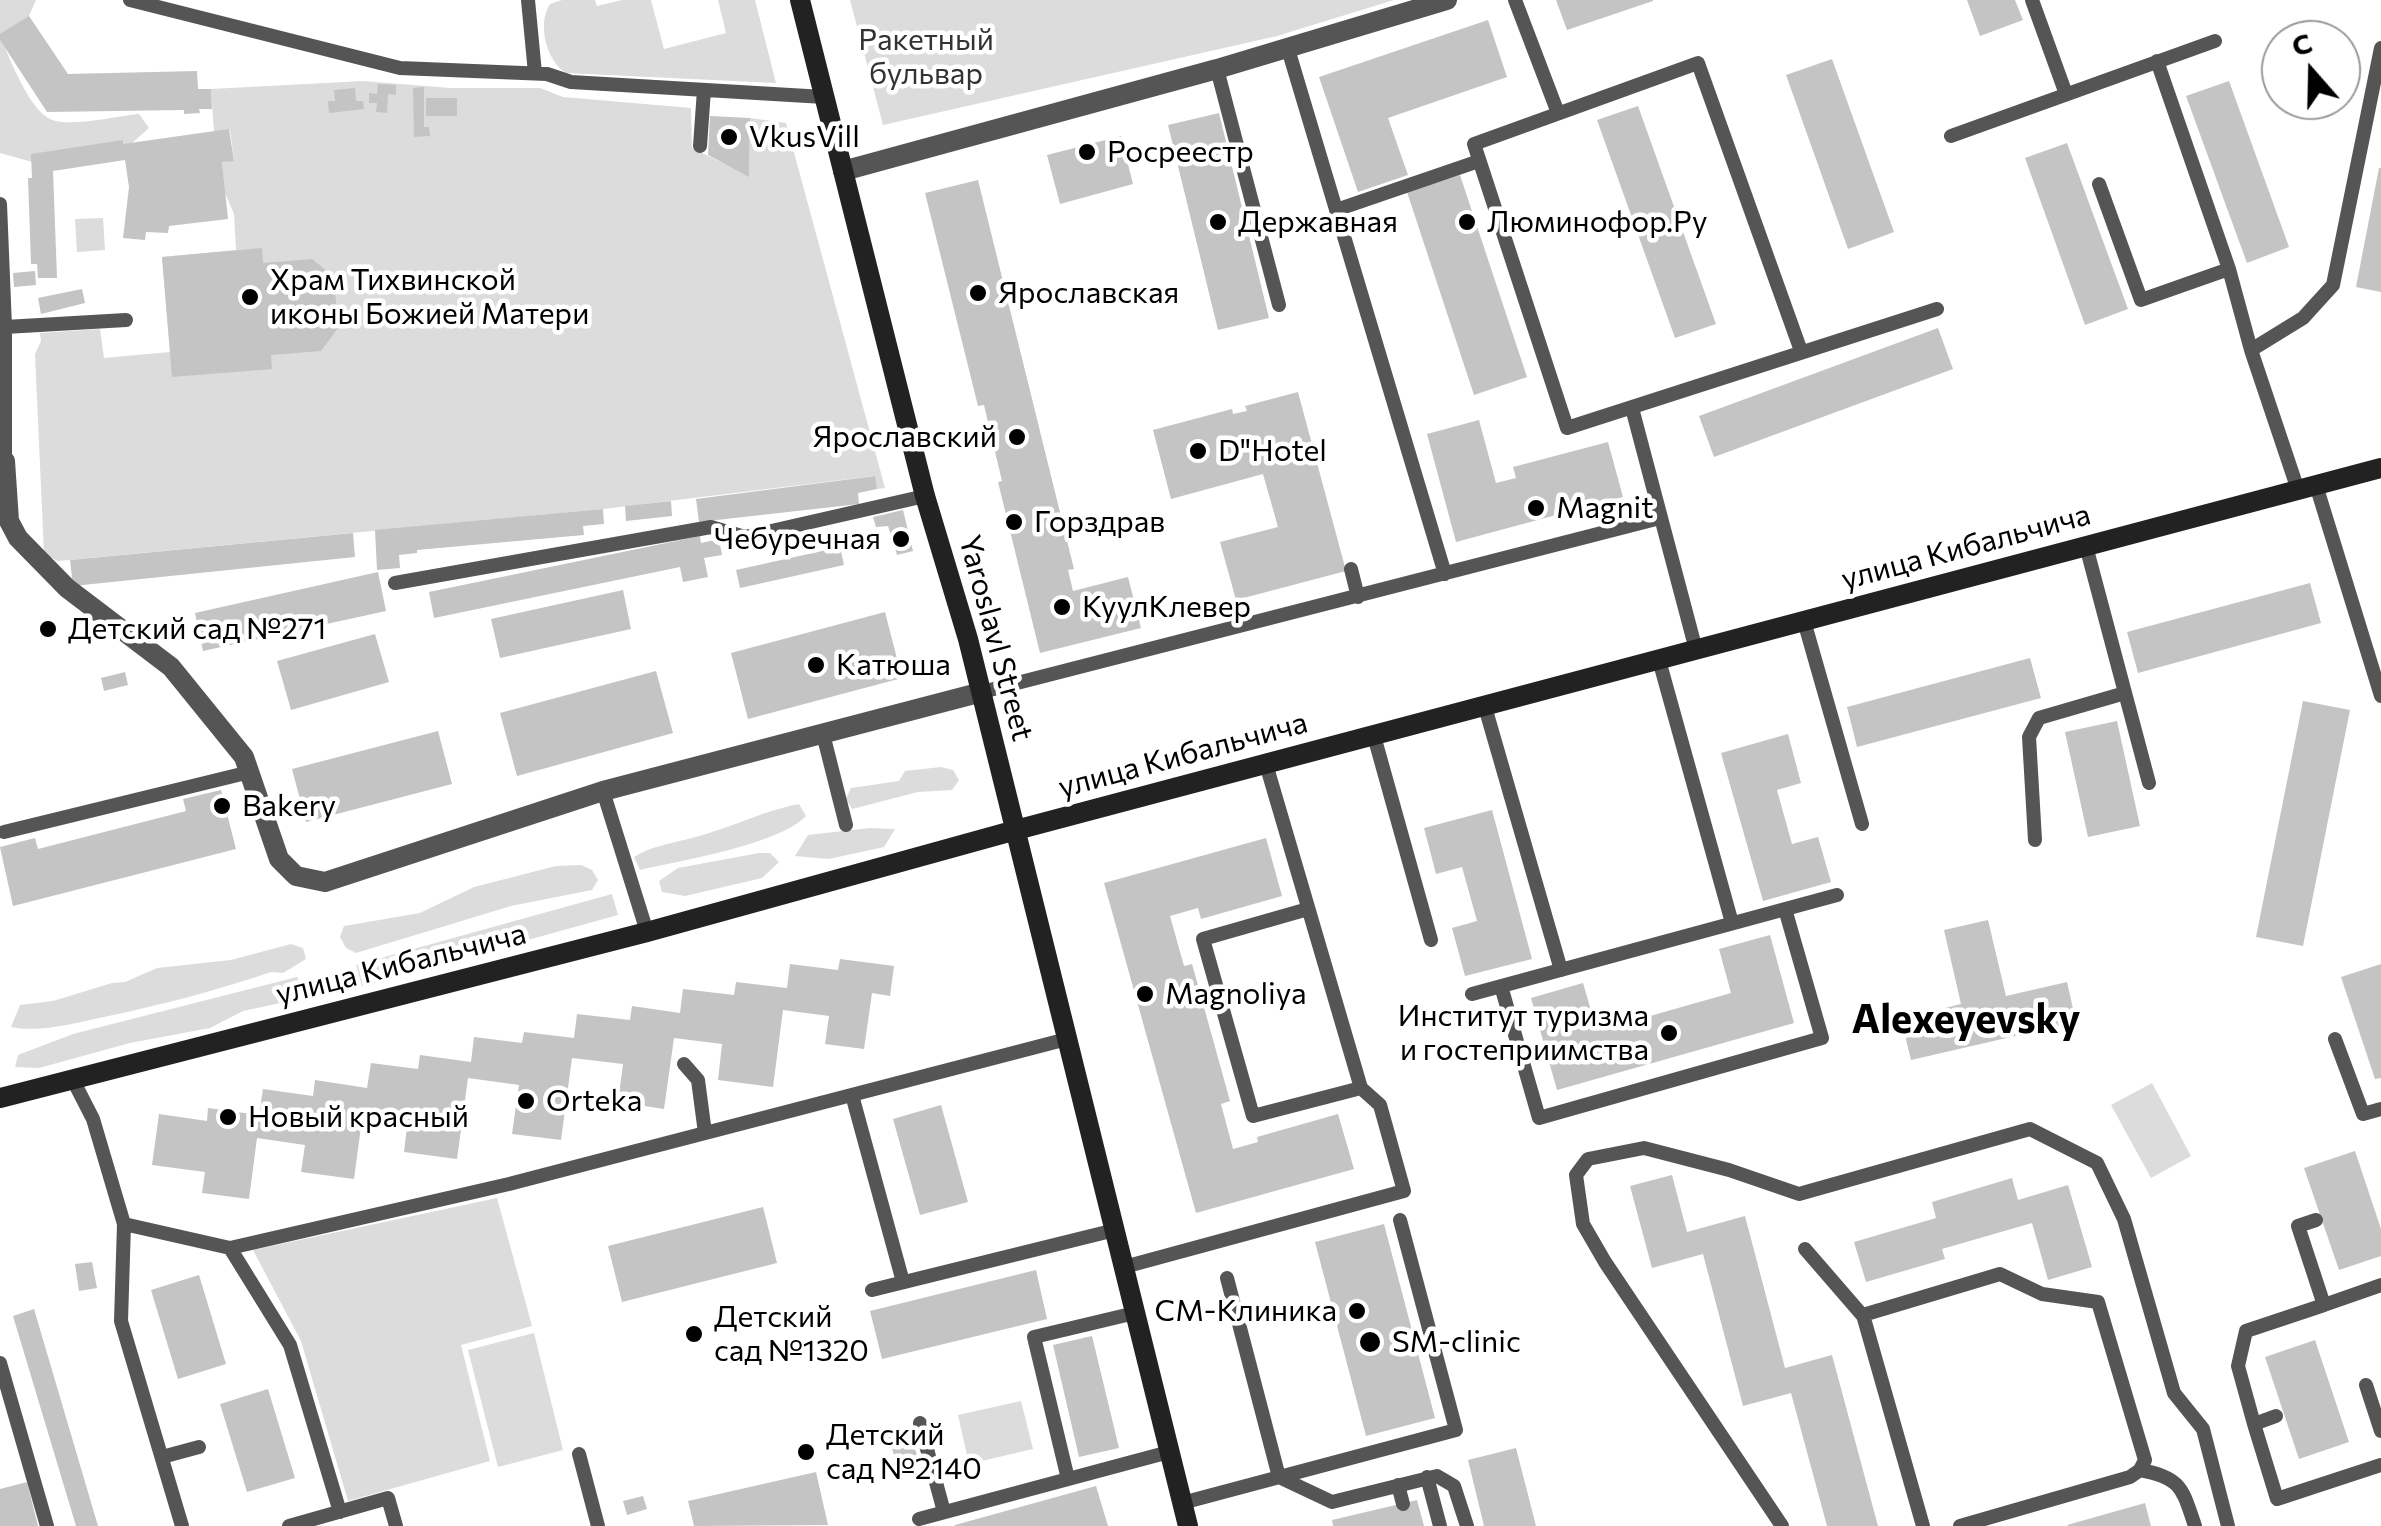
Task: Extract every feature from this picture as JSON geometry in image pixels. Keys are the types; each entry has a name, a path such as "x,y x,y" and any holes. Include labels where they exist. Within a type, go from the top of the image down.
{"street":[{"name":"Yaroslavl Street","path":"800,0 925,496 982,692 1188,1526"},
{"path":"843,170 1217,70 1447,0"},
{"path":"3,461 5,522 46,571 171,668 244,757 279,859 296,876 325,882 604,791 982,692"},
{"name":"улица Кибальчича","path":"0,1098 646,932 2381,468"}],"lane":[{"path":"130,0 400,68 535,73 571,82 824,96"},
{"path":"528,0 535,73"},
{"path":"1514,0 1558,112"},
{"path":"2032,0 2066,94"},
{"path":"1951,136 2215,40"},
{"path":"2251,350 2303,318 2333,285 2381,48"},
{"path":"1288,49 1446,574"},
{"path":"2156,61 2228,269 2251,350 2307,488 2381,696"},
{"path":"1801,350 1698,63 1474,144 1567,428 1937,308"},
{"path":"1217,70 1279,305"},
{"path":"700,146 704,90"},
{"path":"1336,210 1479,161"},
{"path":"2099,184 2141,300 2228,269"},
{"path":"0,204 5,327 3,461"},
{"path":"5,327 126,320"},
{"path":"1632,408 1696,650"},
{"path":"395,583 711,527 744,537 925,496"},
{"path":"982,692 1660,518"},
{"path":"2086,546 2149,783"},
{"path":"1351,569 1358,597"},
{"path":"1804,622 1862,824"},
{"path":"1659,660 1732,923"},
{"path":"2036,840 2029,737 2039,718 2125,693"},
{"path":"1485,707 1561,970"},
{"path":"823,734 846,826"},
{"path":"1374,736 1431,940"},
{"path":"1124,1267 1404,1191 1380,1105 1361,1088 1266,764"},
{"path":"4,832 250,772"},
{"path":"604,791 646,932"},
{"path":"1472,994 1837,896"},
{"path":"1308,909 1203,939 1254,1116 1361,1088"},
{"path":"1501,986 1540,1118 1822,1038 1786,909"},
{"path":"2335,1038 2363,1114 2381,1109"},
{"path":"124,1224 230,1248 510,1184 1067,1039"},
{"path":"684,1064 698,1080 704,1133"},
{"path":"73,1080 93,1119 124,1224 122,1321 182,1526"},
{"path":"852,1094 902,1282"},
{"path":"1782,1526 1604,1262 1583,1224 1576,1175 1588,1159 1644,1148 1729,1170 1799,1194 2030,1129 2097,1163 2124,1219 2174,1393 2203,1428 2228,1526"},
{"path":"1182,1503 1456,1430 1400,1220"},
{"path":"2316,1220 2298,1226 2324,1305"},
{"path":"872,1290 1115,1230"},
{"path":"230,1248 290,1345 340,1512"},
{"path":"1805,1249 1864,1316 1923,1526"},
{"path":"1864,1316 2000,1274 2042,1294 2098,1302 2145,1460 2140,1470 2130,1477 1960,1526"},
{"path":"1227,1278 1279,1477"},
{"path":"2381,1285 2246,1331 2238,1366 2278,1498 2381,1464"},
{"path":"1068,1479 1034,1337 1136,1312"},
{"path":"0,1363 47,1526"},
{"path":"2366,1386 2381,1431"},
{"path":"2254,1424 2276,1416"},
{"path":"920,1423 944,1512"},
{"path":"162,1457 199,1447"},
{"path":"918,1519 1169,1452"},
{"path":"579,1454 598,1526"},
{"path":"2140,1470 2165,1475 2181,1488 2194,1526"},
{"path":"1279,1477 1332,1502 1437,1476 1454,1486 1466,1526"},
{"path":"1427,1477 1440,1526"},
{"path":"1398,1485 1403,1504"},
{"path":"289,1526 388,1498 396,1526"}],"green space":[{"path":"0,0 36,0 28,18 2,41 22,85 44,115 71,122 139,114 149,128 132,143 43,165 0,153"},
{"path":"595,0 597,6 622,0 651,0 664,49 726,33 718,0 755,0 776,83 566,73 553,60 544,31 550,4"},
{"name":"Ракетный бульвар","path":"850,0 1394,0 1277,36 883,125"},
{"path":"363,81 450,88 540,88 563,97 691,108 692,148 749,176 750,118 786,123 885,488 877,489 874,476 603,509 58,561 44,554 35,354 40,333 100,329 104,358 170,352 162,257 236,250 234,214 225,193 222,162 234,160 230,130 214,132 211,89"},
{"path":"103,218 105,250 77,252 75,219"},
{"path":"941,767 953,770 959,780 952,790 918,792 852,809 846,799 851,788 899,781 905,771"},
{"path":"799,804 806,816 793,826 752,843 640,870 634,857 652,849"},
{"path":"895,829 884,847 829,859 795,856 808,835"},
{"path":"770,853 779,862 762,878 685,896 662,892 659,881 678,868"},
{"path":"581,865 592,870 598,880 592,890 511,906 356,953 346,948 340,937 344,926 420,913 474,887 556,866"},
{"path":"612,894 618,915 362,986 356,965"},
{"path":"291,944 303,948 306,959 283,973 271,972 146,1008 69,1024 34,1029 11,1027 20,1005 53,1001 125,982 157,968 231,960"},
{"path":"297,977 303,988 299,999 243,1011 210,1028 130,1043 39,1068 15,1067 18,1055 73,1034"},
{"path":"2152,1083 2191,1156 2151,1178 2111,1105"},
{"path":"497,1198 532,1326 461,1345 490,1461 348,1501 301,1341 253,1250"},
{"path":"534,1333 563,1450 498,1467 468,1350"},
{"path":"1021,1401 1033,1449 969,1464 958,1415"}],"building":[{"path":"1556,0 1653,0 1653,1 1567,30"},
{"path":"1967,0 2015,0 2023,20 1980,36"},
{"path":"29,16 68,74 197,71 198,89 211,89 212,109 184,114 184,110 47,112 0,40 0,34"},
{"path":"1488,20 1507,77 1388,118 1408,175 1358,192 1319,77"},
{"path":"1832,59 1894,232 1848,249 1786,75"},
{"path":"2229,81 2289,247 2247,263 2186,96"},
{"path":"378,84 396,85 396,95 388,94 387,113 376,112 377,103 369,103 369,93 377,94"},
{"path":"424,87 424,127 429,127 430,136 414,137 413,88"},
{"path":"355,88 356,101 363,101 364,109 329,113 328,101 335,101 334,90"},
{"path":"426,98 457,98 457,116 426,116"},
{"path":"1638,106 1716,324 1675,338 1597,120"},
{"name":"Державная","path":"1219,113 1269,318 1218,330 1168,125"},
{"name":"VkusVill","path":"710,116 750,118 749,177 708,155"},
{"path":"229,129 234,161 222,162 228,219 169,226 168,233 146,232 145,240 123,238 129,187 125,160 53,171 57,278 38,278 37,264 31,264 31,154"},
{"path":"1121,136 1133,184 1060,204 1047,155"},
{"path":"2067,143 2128,309 2085,325 2025,158"},
{"path":"2381,168 2381,292 2356,287"},
{"path":"1460,175 1527,377 1474,395 1407,192"},
{"path":"978,180 1074,569 1068,570 1073,591 1128,577 1141,628 1040,653 998,482 1002,481 984,405 978,406 925,193"},
{"name":"Храм Тихвинской иконы Божией Матери","path":"262,248 263,263 312,259 334,277 338,328 321,351 271,355 272,369 172,377 162,257"},
{"path":"35,271 36,285 14,287 13,273"},
{"path":"82,289 85,303 41,314 38,298"},
{"path":"1938,328 1953,369 1714,457 1699,416"},
{"path":"1298,392 1346,571 1236,600 1220,542 1278,527 1263,474 1171,499 1153,430 1232,409 1233,414 1247,411 1245,406"},
{"path":"1479,420 1496,483 1516,478 1513,467 1608,442 1623,497 1456,542 1427,434"},
{"path":"875,476 877,489 858,493 859,504 699,522 696,499"},
{"path":"671,501 672,516 626,521 625,506"},
{"path":"603,509 604,524 583,526 584,535 417,550 399,555 400,568 377,570 375,530"},
{"name":"Чебуречная","path":"903,510 913,551 897,555 888,526 876,527 873,517"},
{"path":"353,533 355,557 73,586 70,560"},
{"path":"700,536 701,543 719,539 722,555 704,558 708,577 683,582 680,567 434,618 429,592"},
{"path":"840,547 844,565 740,588 736,570"},
{"path":"378,572 386,611 203,651 195,613"},
{"path":"2310,583 2321,623 2138,673 2127,632"},
{"path":"623,590 631,629 500,658 491,619"},
{"name":"Катюша","path":"885,612 902,678 748,719 731,653"},
{"path":"375,634 389,682 291,710 277,661"},
{"path":"2030,658 2041,698 1857,747 1847,707"},
{"path":"656,671 673,733 517,776 500,713"},
{"path":"125,672 128,685 104,691 101,678"},
{"path":"2303,701 2350,710 2303,946 2256,937"},
{"path":"2117,721 2140,826 2088,837 2065,732"},
{"path":"438,731 452,784 306,822 292,769"},
{"path":"1788,734 1801,783 1777,790 1792,844 1818,837 1831,882 1763,901 1721,753"},
{"path":"221,790 236,849 13,906 0,847 35,838 38,849 186,811 183,799"},
{"path":"1492,810 1532,959 1465,976 1452,928 1477,921 1462,867 1436,874 1424,828"},
{"path":"1266,838 1282,896 1201,919 1198,908 1170,916 1184,966 1192,964 1230,1101 1221,1104 1233,1149 1258,1142 1257,1137 1338,1114 1354,1169 1196,1213 1104,883"},
{"path":"1988,920 2006,996 2067,982 2076,1022 1911,1060 1901,1019 1961,1004 1944,930"},
{"path":"1770,935 1794,1023 1557,1090 1531,998 1583,983 1597,1031 1731,993 1719,949"},
{"path":"840,959 894,966 890,996 872,993 864,1049 825,1044 829,1016 783,1010 773,1087 718,1080 722,1044 674,1038 664,1109 618,1102 623,1064 572,1058 561,1140 512,1134 519,1085 468,1078 457,1159 404,1152 408,1118 363,1112 354,1179 301,1172 305,1145 257,1138 249,1199 202,1193 205,1172 152,1165 159,1114 207,1121 208,1108 259,1115 263,1089 313,1096 315,1080 367,1088 371,1063 418,1069 420,1055 471,1062 474,1037 522,1043 524,1032 574,1038 577,1014 630,1020 632,1006 680,1013 683,989 734,995 736,982 787,988 790,964 838,970"},
{"path":"2381,964 2381,1078 2375,1079 2341,977"},
{"path":"941,1105 968,1202 920,1215 893,1119"},
{"path":"2355,1151 2381,1229 2381,1256 2339,1270 2304,1168"},
{"path":"1672,1175 1687,1232 1745,1216 1785,1368 1832,1355 1878,1526 1827,1526 1791,1393 1743,1406 1703,1254 1652,1268 1630,1186"},
{"path":"2012,1178 2018,1200 2068,1185 2092,1267 2048,1280 2032,1223 1942,1249 1945,1259 1866,1282 1854,1242 1936,1218 1932,1202"},
{"path":"763,1207 777,1263 622,1302 608,1246"},
{"path":"1384,1224 1435,1418 1366,1436 1315,1242"},
{"path":"92,1262 97,1288 79,1291 75,1264"},
{"path":"1036,1270 1047,1319 882,1359 870,1311"},
{"path":"199,1275 226,1364 178,1379 151,1290"},
{"path":"34,1309 98,1526 76,1526 13,1316"},
{"path":"1092,1336 1119,1448 1079,1457 1053,1345"},
{"path":"2315,1340 2349,1442 2299,1459 2265,1357"},
{"path":"268,1389 295,1478 247,1492 220,1404"},
{"path":"909,1429 918,1459 897,1465 888,1435"},
{"path":"1516,1448 1536,1526 1484,1526 1468,1460"},
{"path":"816,1472 828,1525 694,1526 688,1501"},
{"path":"27,1482 38,1526 0,1526 0,1489"},
{"path":"1096,1486 1108,1526 955,1526 955,1525"},
{"path":"643,1496 647,1509 627,1515 623,1501"},
{"path":"1417,1500 1424,1526 1333,1526 1332,1520"},
{"path":"2145,1503 2151,1526 2067,1525"}],"place":[{"name":"VkusVill","path":"729,137"},
{"name":"Росреестр","path":"1087,152"},
{"name":"Державная","path":"1218,222"},
{"name":"Люминофор.Ру","path":"1467,222"},
{"name":"Ярославская","path":"978,293"},
{"name":"Храм Тихвинской иконы Божией Матери","path":"250,297"},
{"name":"Ярославский","path":"1017,437"},
{"name":"D\"Hotel","path":"1198,451"},
{"name":"Magnit","path":"1536,508"},
{"name":"Горздрав","path":"1014,522"},
{"name":"Чебуречная","path":"901,539"},
{"name":"КуулКлевер","path":"1062,607"},
{"name":"Детский сад №271","path":"48,629"},
{"name":"Катюша","path":"816,665"},
{"name":"Bakery","path":"222,806"},
{"name":"Magnoliya","path":"1145,994"},
{"name":"Институт туризма и гостеприимства","path":"1669,1033"},
{"name":"Orteka","path":"526,1101"},
{"name":"Новый красный","path":"228,1117"},
{"name":"СМ-Клиника","path":"1357,1311"},
{"name":"Детский сад №1320","path":"694,1334"},
{"name":"SM-clinic","path":"1370,1342"},
{"name":"Детский сад №2140","path":"806,1452"}],"district":[{"name":"Alexeyevsky","path":"1966,1020"}]}
